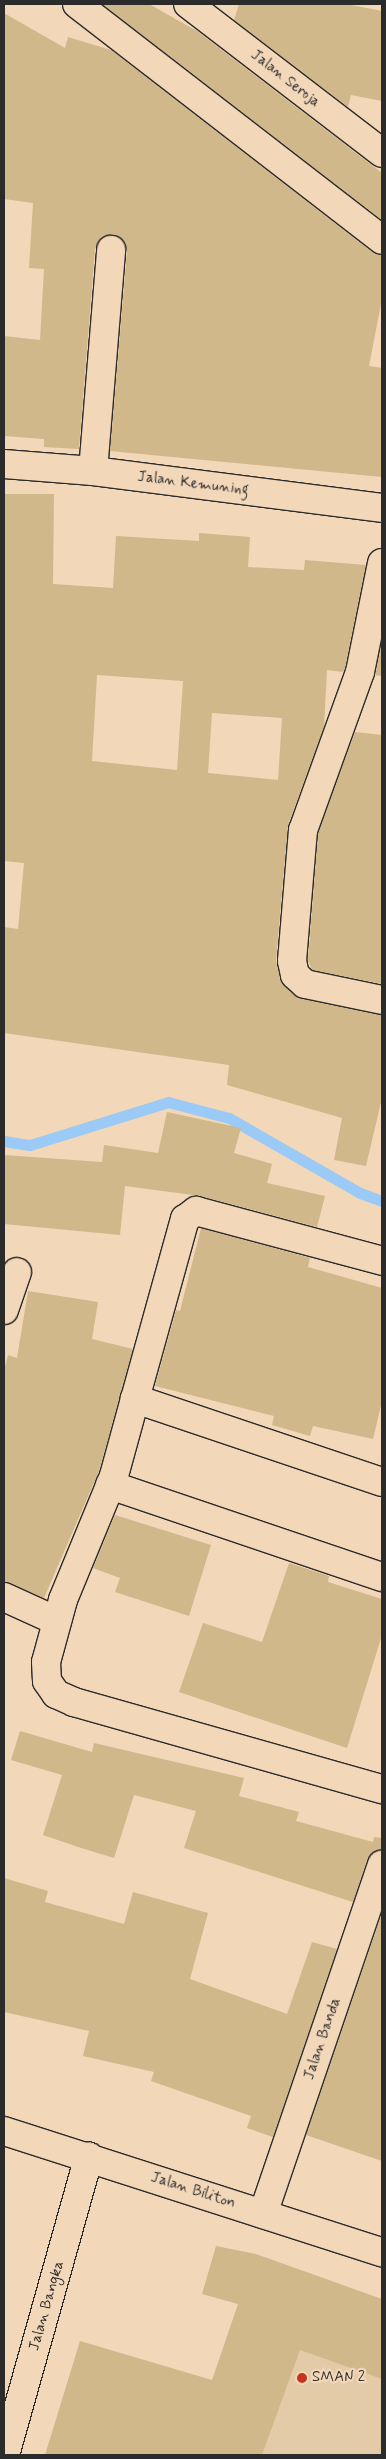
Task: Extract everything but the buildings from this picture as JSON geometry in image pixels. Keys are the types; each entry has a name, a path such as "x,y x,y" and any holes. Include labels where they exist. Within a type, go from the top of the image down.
{"street":[{"path":"76,4 382,240"},
{"name":"Jalan Seroja","path":"188,4 382,153"},
{"path":"94,471 111,250"},
{"name":"Jalan Kemuning","path":"4,464 94,471 382,508"},
{"path":"382,563 360,672 303,830 292,961 295,975 306,984 382,1000"},
{"path":"382,1261 196,1211 186,1218 110,1485 57,1622 46,1662 47,1681 56,1694 192,1738 382,1789"},
{"path":"4,1310 17,1272"},
{"path":"135,1399 382,1482"},
{"path":"110,1485 382,1577"},
{"path":"4,1597 57,1622"},
{"name":"Jalan Banda","path":"263,2214 382,1865"},
{"name":"Jalan Biliton","path":"4,2131 382,2252"},
{"name":"Jalan Bangka","path":"5,2455 89,2157"}],"shaded area":[{"name":"SMAN 2","path":"263,2261 382,2300 382,2455 194,2455"}],"waterway":[{"path":"4,1141 30,1145 168,1102 229,1118 360,1193 382,1201"}],"place":[{"name":"SMAN 2","path":"302,2378"}]}
